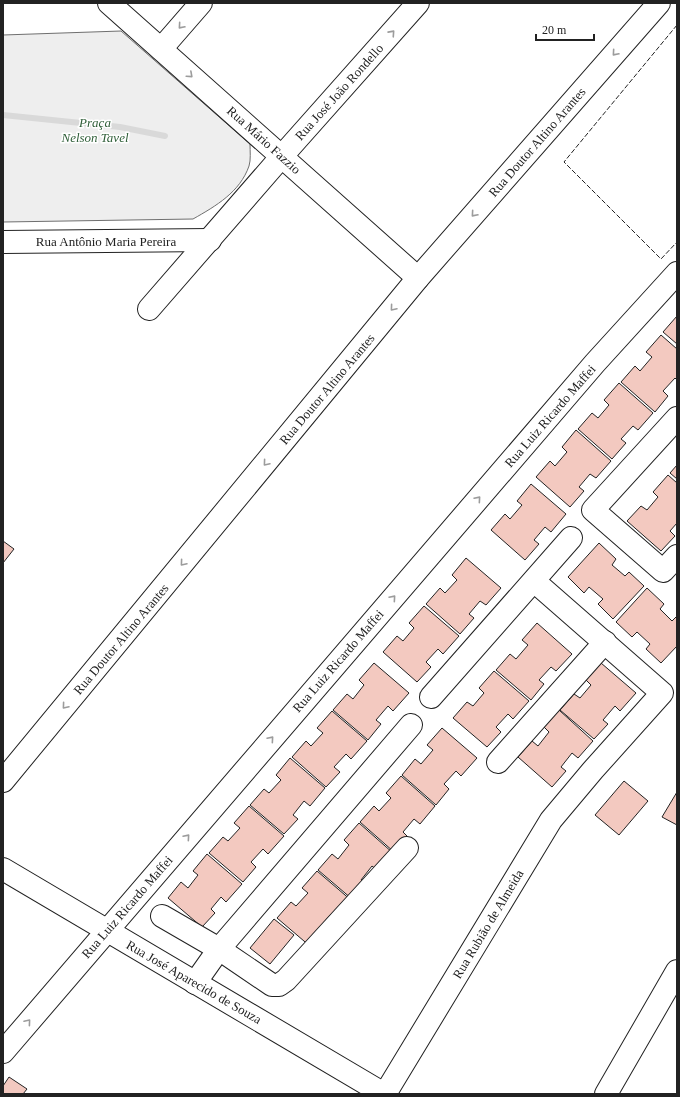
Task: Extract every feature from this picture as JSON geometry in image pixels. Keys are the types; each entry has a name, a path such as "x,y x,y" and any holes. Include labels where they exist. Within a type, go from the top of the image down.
{"street":[{"name":"Rua Mário Fazzio","path":"109,3 418,278"},
{"path":"161,49 202,3"},
{"name":"Rua José João Rondello","path":"149,309 418,3"},
{"name":"Rua Doutor Altino Arantes","path":"3,781 418,278 659,3"},
{"name":"Rua Antônio Maria Pereira","path":"3,242 210,240"},
{"name":"Rua Luiz Ricardo Maffei","path":"3,1052 106,930 595,363 677,273"},
{"path":"677,418 593,510 663,572 677,556"},
{"path":"431,697 571,538"},
{"path":"498,762 605,642 534,581"},
{"name":"Rua Rubião de Almeida","path":"385,1094 551,820 600,762 662,693 605,642"},
{"path":"195,983 219,949 411,725"},
{"path":"162,916 219,949 272,985 279,985 286,980 407,848"},
{"name":"Rua José Aparecido de Souza","path":"3,870 385,1094"},
{"path":"606,1094 677,971"}],"green space":[{"name":"Praça Nelson Tavel","path":"121,31 250,144 250,164 245,175 240,183 226,197 193,219 3,222 3,35"}],"building":[{"path":"677,316 677,344 663,332"},
{"path":"661,335 677,349 677,380 675,378 663,391 668,396 655,412 621,382 635,366 640,371 652,357 646,352"},
{"path":"619,383 653,413 638,430 633,426 621,439 626,443 612,459 578,429 592,413 598,418 609,405 604,400"},
{"path":"576,430 611,461 596,478 590,474 579,487 584,491 570,507 536,477 550,461 555,466 567,452 562,447"},
{"path":"677,465 677,479 670,473"},
{"path":"668,475 677,483 677,523 670,531 675,536 661,551 627,521 641,506 647,510 658,497 653,492"},
{"path":"531,484 566,514 551,532 545,527 534,540 539,544 525,560 491,530 505,514 510,519 522,505 517,501"},
{"path":"3,541 14,549 3,563"},
{"path":"599,543 616,559 612,565 625,576 629,572 644,586 613,619 598,604 603,599 589,587 584,593 568,577"},
{"path":"466,558 501,588 486,605 480,601 469,614 474,618 460,634 426,604 440,588 445,593 457,580 452,575"},
{"path":"647,588 664,604 660,609 672,621 677,616 677,646 661,663 646,649 650,644 637,632 632,637 616,622"},
{"path":"424,606 459,636 443,654 438,649 426,662 431,667 417,682 383,652 397,636 403,641 414,628 409,623"},
{"path":"537,623 572,654 556,671 551,667 539,680 544,684 531,700 496,670 510,654 516,659 528,645 522,640"},
{"path":"374,663 409,693 393,711 388,706 376,720 381,724 368,740 333,710 347,694 353,699 364,685 359,680"},
{"path":"601,663 636,693 620,711 615,706 603,720 608,724 594,739 560,710 574,694 580,698 591,685 586,680"},
{"path":"494,671 529,701 513,719 508,714 496,727 501,732 487,747 453,718 467,702 473,706 484,693 479,688"},
{"path":"559,710 593,741 578,758 572,753 561,767 566,771 552,787 518,757 532,741 538,746 549,732 544,727"},
{"path":"332,711 367,741 351,759 346,754 334,767 340,772 326,787 292,757 306,741 311,746 323,733 317,728"},
{"path":"442,728 477,758 461,776 456,771 444,784 449,789 436,805 402,775 415,759 421,764 433,750 427,745"},
{"path":"290,758 325,788 310,806 304,801 293,815 298,819 284,834 250,805 264,789 269,793 281,780 276,775"},
{"path":"401,776 435,806 420,824 414,819 403,832 408,837 394,852 360,822 374,806 379,811 391,798 386,793"},
{"path":"624,781 648,801 619,835 595,815"},
{"path":"677,792 677,825 662,817"},
{"path":"249,806 284,836 268,854 263,849 251,862 256,867 243,882 209,853 223,837 228,841 240,828 234,823"},
{"path":"359,823 393,853 378,871 372,866 361,880 366,884 352,899 318,870 332,854 338,859 349,845 344,840"},
{"path":"207,854 242,884 226,902 221,897 211,909 215,913 202,927 168,898 181,882 188,888 198,875 193,871"},
{"path":"317,871 352,901 337,919 331,914 320,927 311,947 277,918 291,902 296,906 308,893 302,888"},
{"path":"274,919 294,935 270,964 250,948"},
{"path":"9,1077 27,1089 23,1094 3,1094 3,1086"}],"waterway":[{"path":"3,115 120,127 165,136"}],"fence":[{"path":"677,25 564,162 661,259 677,242"}]}
